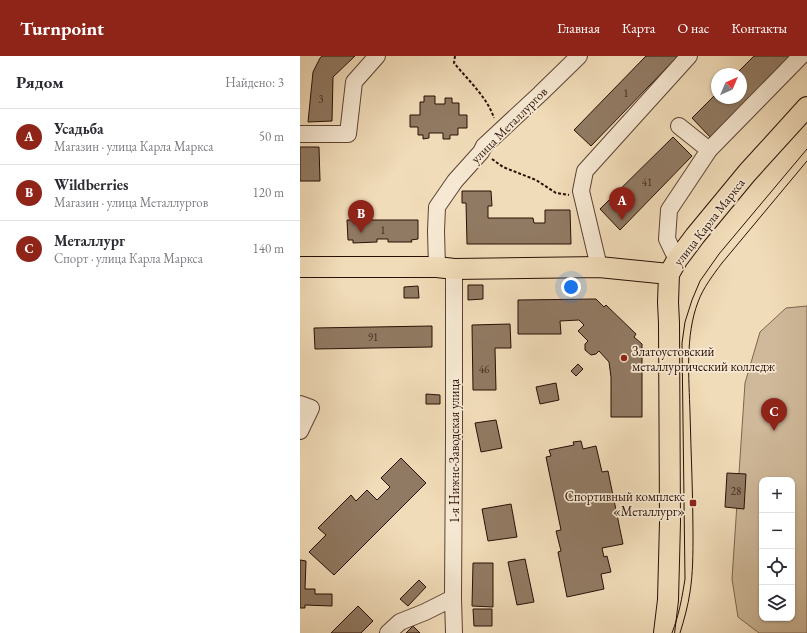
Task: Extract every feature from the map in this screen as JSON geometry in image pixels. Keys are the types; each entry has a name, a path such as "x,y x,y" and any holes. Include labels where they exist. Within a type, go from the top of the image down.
{"main road":[{"name":"улица Карла Маркса","path":"664,633 668,600 670,522 668,302 673,267 695,236 747,174 807,107"},
{"path":"300,267 673,267"},
{"name":"улица Карла Маркса","path":"668,600 677,633"}],"street":[{"path":"300,134 348,134 354,82 377,56"},
{"name":"улица Металлургов","path":"445,268 436,230 437,207 455,181 481,152 484,146 579,56"},
{"path":"599,267 581,191 585,171 689,56"},
{"path":"673,267 667,239 669,210 709,150 801,56"},
{"path":"679,126 709,150"},
{"name":"1-я Нижне-Заводская улица","path":"445,268 454,448 454,633"},
{"path":"300,404 311,408 300,431"},
{"path":"388,633 400,622 425,612 453,598"}],"path":[{"path":"455,56 454,63 492,111 500,132"},
{"path":"481,152 503,167 536,180 556,193 571,195 583,203"}],"shaded area":[{"path":"807,306 807,633 759,633 738,617 732,579 745,383 760,332 786,308"}],"building":[{"path":"322,56 355,56 333,77 332,121 308,122 313,72"},
{"path":"646,56 678,56 591,146 574,130"},
{"path":"754,56 792,56 747,102 747,68 742,68"},
{"path":"424,96 435,96 435,104 445,104 445,98 452,98 452,103 459,103 459,115 467,115 467,128 458,128 458,135 450,135 450,139 443,139 443,133 429,133 429,138 423,139 423,135 418,135 418,127 410,127 410,115 420,115 420,102 424,102"},
{"path":"711,99 711,104 745,104 711,138 692,118"},
{"path":"673,137 692,156 620,230 600,209"},
{"path":"300,147 319,147 320,181 300,181"},
{"path":"462,191 491,191 492,206 488,206 488,218 533,218 534,223 545,223 545,210 570,210 571,244 467,244 466,203 462,203"},
{"path":"347,220 418,220 418,239 411,240 412,242 388,242 388,239 377,239 377,242 353,243 353,240 348,240"},
{"path":"468,285 483,285 483,299 468,300"},
{"path":"418,286 419,298 404,298 404,287"},
{"name":"Златоустовский металлургический колледж","path":"596,299 604,307 606,305 636,334 634,337 642,344 642,417 611,417 611,377 609,362 599,351 596,354 591,355 585,350 585,344 588,341 578,331 584,325 579,320 560,321 561,334 518,334 518,300"},
{"path":"510,324 511,348 495,348 496,390 473,390 472,325"},
{"path":"432,326 432,347 315,349 314,328"},
{"path":"578,364 583,369 576,376 571,371"},
{"path":"556,383 559,400 540,404 536,387"},
{"path":"426,394 440,395 440,404 426,404"},
{"path":"496,420 502,448 481,452 475,423"},
{"path":"581,441 583,449 596,446 602,472 608,471 623,544 602,548 604,557 607,556 611,572 601,574 604,589 567,597 558,552 561,551 556,531 561,530 546,457 551,456 549,450 574,445 573,442"},
{"path":"401,458 426,483 334,575 309,552 326,535 318,528 351,495 356,501 367,490 377,500 390,487 381,478"},
{"path":"727,473 746,474 744,509 725,507"},
{"path":"511,504 517,537 488,541 482,509"},
{"path":"525,559 534,602 517,605 508,562"},
{"path":"300,560 306,561 305,589 315,589 315,594 332,594 332,606 305,605 305,608 300,608"},
{"path":"473,563 493,563 493,607 472,606"},
{"path":"419,580 426,587 408,606 400,599"},
{"path":"358,606 373,621 361,633 331,633"},
{"path":"473,609 492,609 492,626 474,626"},
{"path":"413,626 420,633 406,633"}],"tram line":[{"path":"672,633 677,620 685,579 682,343 685,322 700,281 719,254 807,149"},
{"path":"680,633 689,597 693,563 689,343 694,315 698,302 715,272 807,161"}],"place":[{"name":"Усадьба","path":"622,220"},
{"name":"Wildberries","path":"361,233"},
{"name":"Златоустовский металлургический колледж","path":"624,358"},
{"name":"Металлург","path":"774,431"},
{"name":"Спортивный комплекс «Металлург»","path":"693,503"}]}
